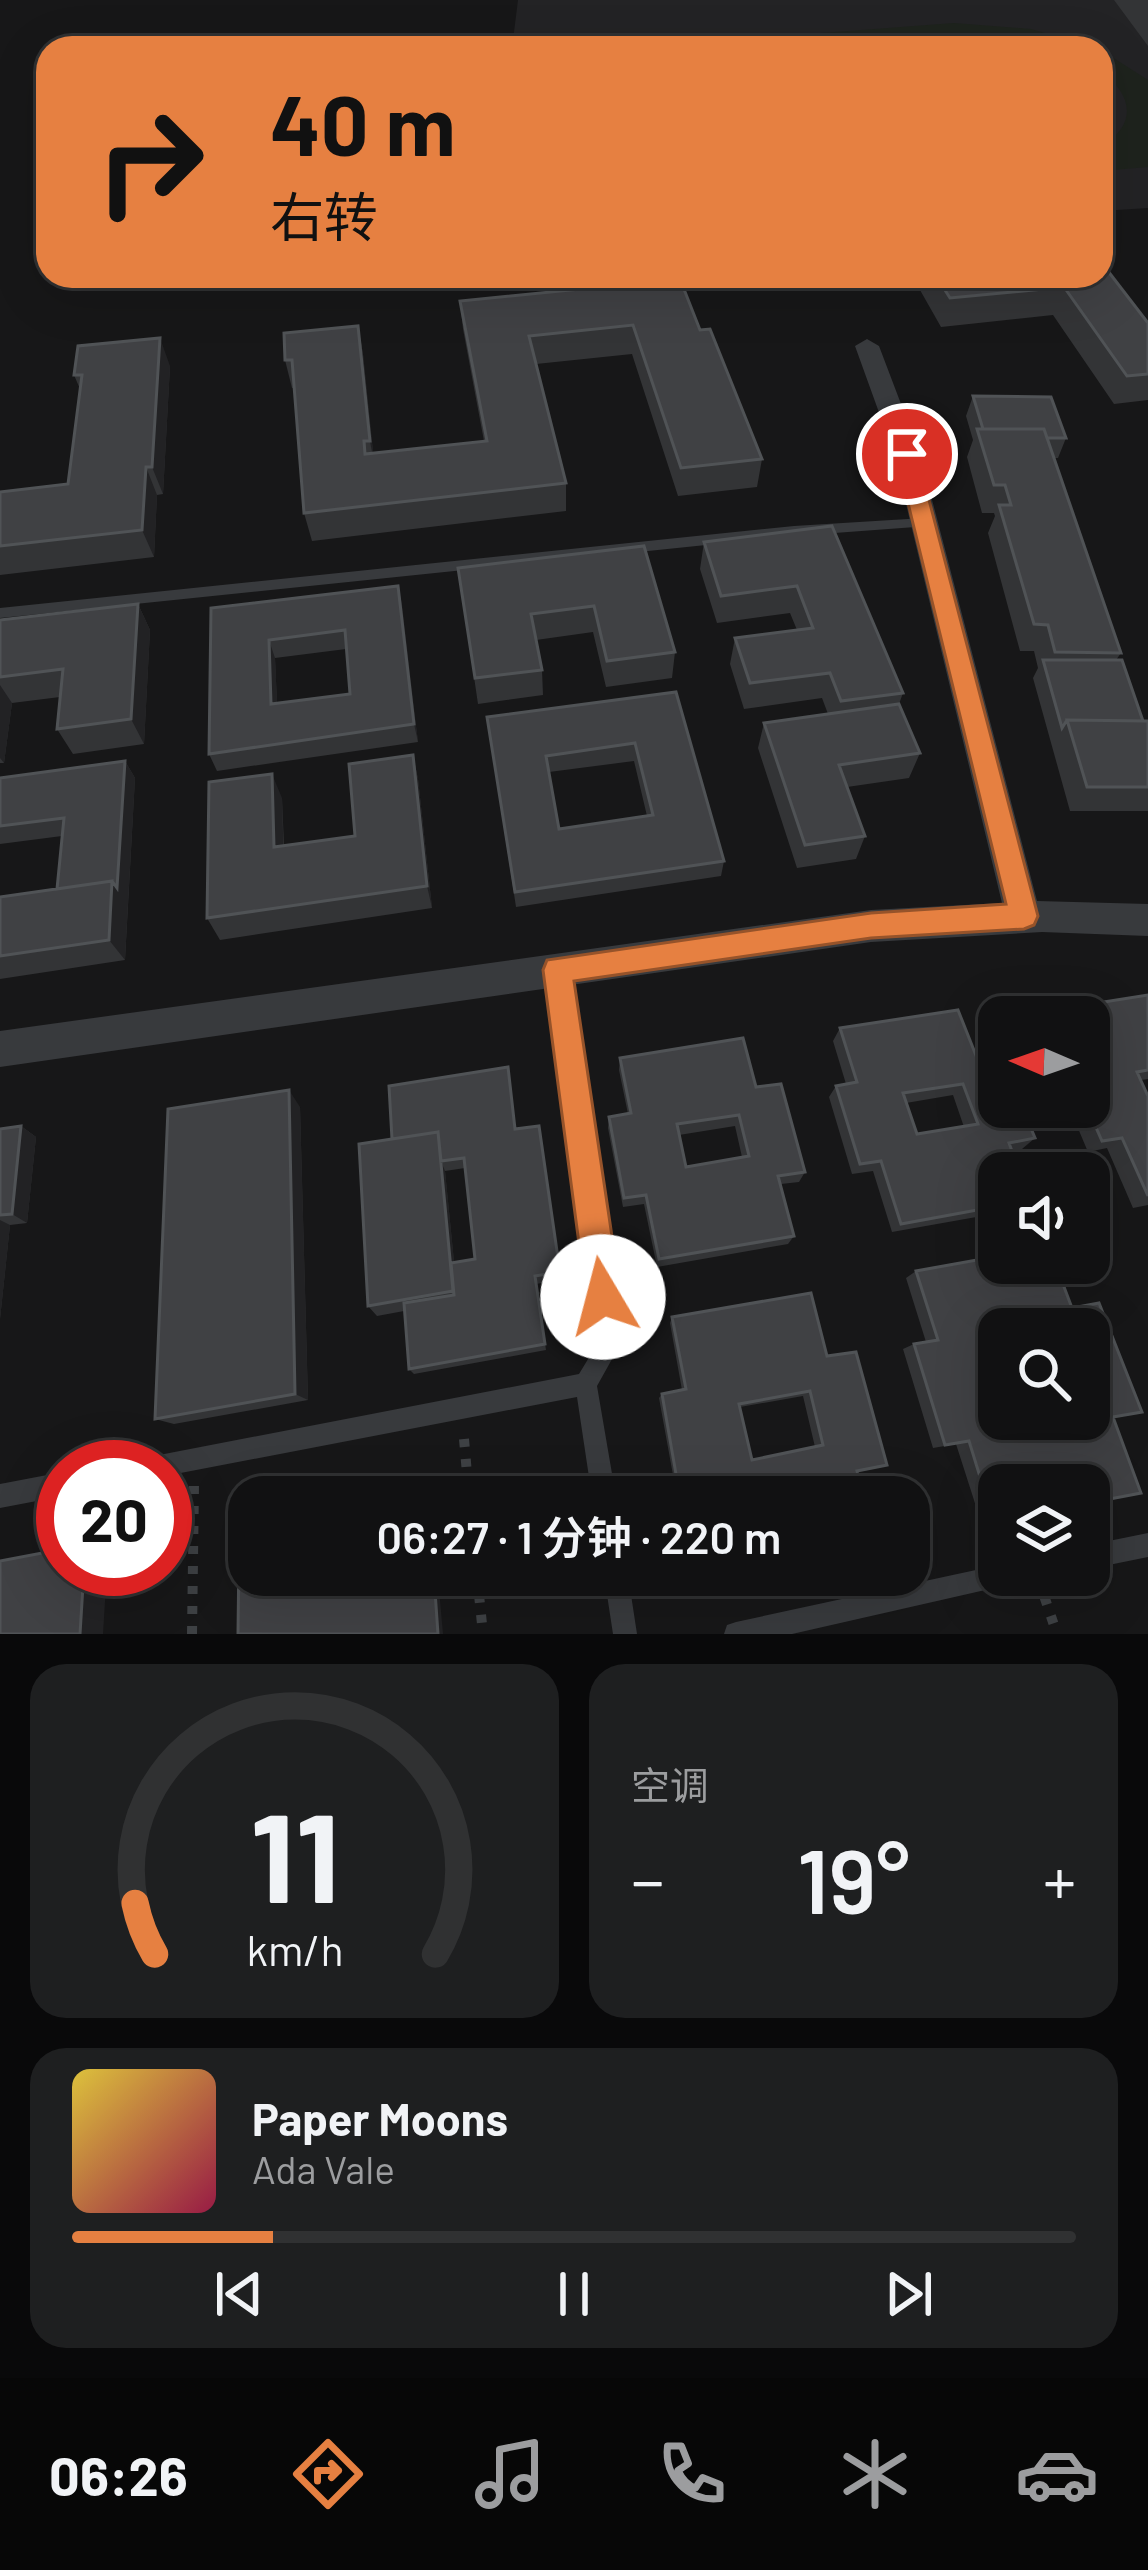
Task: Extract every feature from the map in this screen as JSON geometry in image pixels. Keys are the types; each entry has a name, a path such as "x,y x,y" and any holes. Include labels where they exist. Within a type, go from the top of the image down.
{"street":[{"path":"867,346 907,454 1024,916"},
{"path":"0,1049 871,926 1024,916 1148,920"}],"lane":[{"path":"0,614 794,531 924,523"},
{"path":"557,970 610,1343 586,1384 601,1476"},
{"path":"194,1460 586,1384"},
{"path":"0,1496 36,1489"},
{"path":"1110,1553 1148,1545"},
{"path":"736,1634 978,1582"},
{"path":"619,1596 625,1634"}],"path":[{"path":"461,1408 468,1476"},
{"path":"191,1634 194,1460"},
{"path":"479,1596 483,1634"},
{"path":"1044,1596 1057,1634"}],"shaded area":[{"path":"518,0 1148,0 1148,208 1113,210 1113,36 514,36"},
{"path":"954,23 1031,29 1055,36 970,36 782,36"},
{"path":"1113,58 1148,80 1148,167 1113,170 1113,138 1127,110 1113,81"}],"building":[{"path":"1113,278 1148,323 1148,374 1127,376 1065,288 1113,288"},
{"path":"590,288 684,288 700,330 710,329 762,459 681,468 633,325 529,336 566,483 304,513 292,360 285,360 284,333 358,326 370,441 364,441 365,454 487,441 460,301"},
{"path":"944,288 1054,288 950,298"},
{"path":"160,338 152,467 146,467 142,530 0,546 0,492 68,484 82,375 74,375 78,346"},
{"path":"973,396 1051,397 1066,438 1047,438 1044,429 983,429"},
{"path":"977,429 1044,429 1121,653 1055,652 1048,625 1034,624 999,505 1011,505 1005,485 994,485"},
{"path":"832,526 903,693 841,701 830,673 750,683 735,638 813,628 797,586 721,596 704,542"},
{"path":"644,546 675,652 607,661 594,606 531,614 542,670 475,678 458,568"},
{"path":"398,586 414,724 209,754 211,608","holes":["345,630 350,694 271,704 269,640"]},
{"path":"138,604 131,719 57,729 63,669 0,677 0,620"},
{"path":"1043,660 1122,660 1143,721 1067,720 1062,728"},
{"path":"676,692 724,861 515,892 487,717","holes":["635,743 653,815 559,829 546,756"]},
{"path":"899,704 920,753 839,765 865,836 805,845 764,723"},
{"path":"1067,720 1148,721 1148,787 1087,787"},
{"path":"413,755 427,886 207,918 209,782 272,774 274,847 355,836 349,764"},
{"path":"125,761 117,888 112,881 57,889 64,818 0,826 0,778"},
{"path":"112,881 109,940 0,956 0,897"},
{"path":"1148,995 1148,1070 1137,1072 1148,1096 1148,1196 1122,1138 1102,1141 1096,1128 1110,1128 1110,1001"},
{"path":"958,1010 978,1058 978,1124 978,1128 1031,1128 1035,1138 1009,1143 1012,1152 978,1152 978,1210 901,1224 881,1161 860,1164 836,1086 857,1082 840,1028","holes":["963,1084 978,1124 917,1134 903,1093"]},
{"path":"743,1038 756,1087 781,1084 805,1172 778,1176 794,1236 659,1259 646,1195 624,1198 609,1117 631,1113 620,1058","holes":["739,1115 749,1156 686,1167 677,1124"]},
{"path":"508,1067 515,1129 539,1126 560,1272 535,1276 545,1344 409,1369 404,1303 454,1295 451,1263 475,1259 464,1158 441,1161 438,1132 392,1139 389,1086"},
{"path":"289,1090 295,1394 155,1419 168,1109"},
{"path":"21,1126 12,1214 0,1215 0,1129"},
{"path":"438,1132 453,1291 368,1306 359,1144"},
{"path":"978,1260 978,1284 1063,1284 1072,1308 978,1308 978,1440 1110,1440 1110,1331 1142,1412 1113,1417 1141,1493 1110,1499 1110,1464 978,1464 978,1470 969,1441 945,1445 914,1344 938,1340 916,1271"},
{"path":"811,1293 827,1356 856,1352 887,1465 857,1471 858,1476 676,1476 662,1394 686,1389 672,1317","holes":["810,1391 823,1445 752,1460 739,1404"]},
{"path":"36,1554 36,1596 82,1596 80,1634 0,1634 0,1561"},
{"path":"238,1596 435,1596 438,1634 238,1634"}],"route":[{"path":"603,1297 557,970 871,926 1024,916 907,454"}]}
